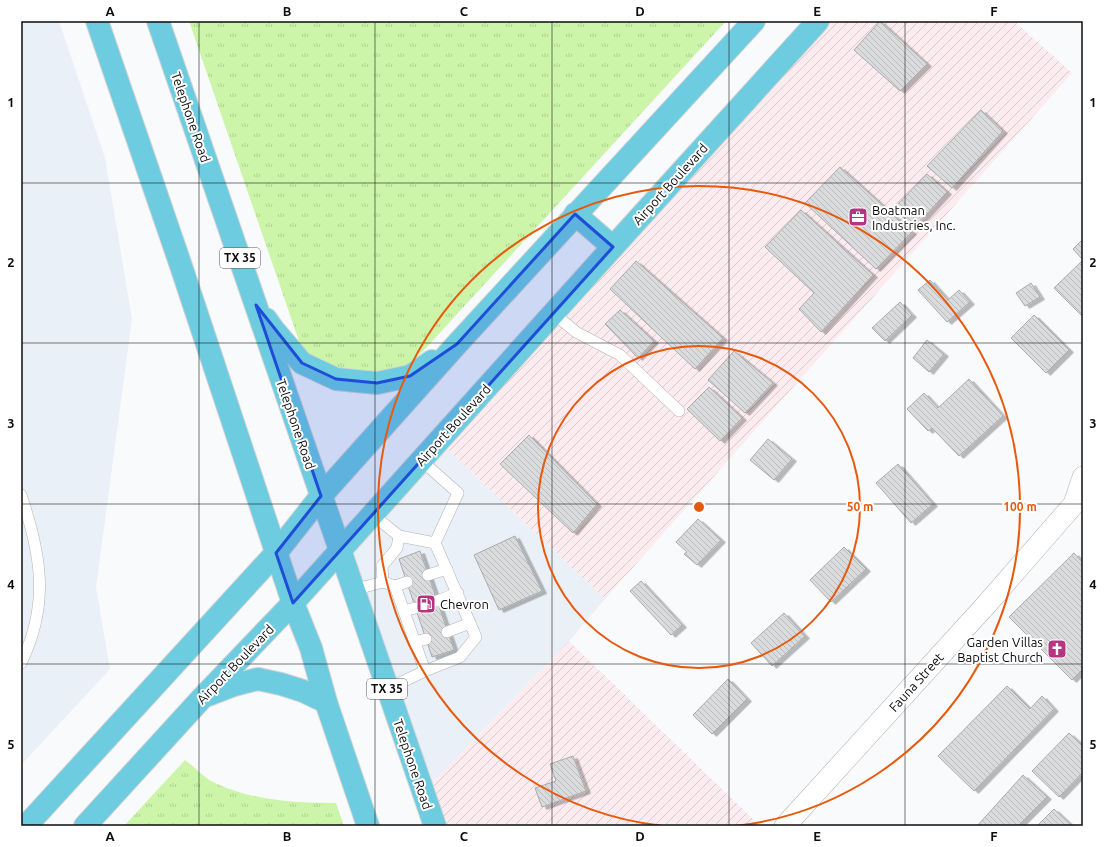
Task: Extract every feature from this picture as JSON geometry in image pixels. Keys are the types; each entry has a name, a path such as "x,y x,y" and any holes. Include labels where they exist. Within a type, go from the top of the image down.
{"main road":[{"path":"97,21 193,301 293,603 311,648 326,702 368,826"},
{"name":"Telephone Road","path":"158,21 320,496 435,826"},
{"path":"26,826 276,553 320,496 457,344 754,21"},
{"name":"Airport Boulevard","path":"85,826 202,698 293,603 374,515 613,247 818,21"},
{"path":"575,214 613,247"},
{"path":"256,305 273,329 302,363 336,379 377,383 410,376 457,344"},
{"path":"202,698 234,685 258,678 288,686 326,702"}],"street":[{"name":"Fauna Street","path":"785,826 986,605 1074,504 1083,477"}],"lane":[{"path":"553,314 576,332 620,355 679,411"},
{"path":"387,689 425,671 460,657 476,637 436,543 458,493 422,461"},
{"path":"21,495 35,538 40,576 40,594 36,624 21,663"},
{"path":"374,515 399,536 436,543"},
{"path":"383,582 382,566 397,548 399,536"},
{"path":"428,575 447,569"},
{"path":"353,590 383,582 395,586 407,582"},
{"path":"395,586 404,611 420,640 425,671"},
{"path":"437,601 458,594"},
{"path":"404,611 415,608"},
{"path":"447,632 470,623"}],"highlighted area":[{"path":"575,214 613,247 293,603 276,553 321,496 256,305 302,363 336,379 377,383 410,376 457,344"}],"shaded area":[{"path":"21,21 59,21 105,158 132,319 96,587 110,669 21,765"},
{"path":"819,21 1014,21 1072,73 605,599 439,441"},
{"path":"439,441 605,599 569,641 423,792 340,552"},
{"path":"569,641 760,826 435,826 423,792"}],"green space":[{"path":"189,21 726,21 425,349 403,370 353,374 311,358 301,347"},
{"path":"185,760 213,782 231,790 275,800 336,803 344,826 124,826"}],"building":[{"path":"880,21 927,64 900,91 854,50"},
{"path":"981,110 1003,131 952,188 927,166"},
{"name":"Boatman Industries, Inc.","path":"840,167 912,232 876,269 805,203"},
{"path":"927,174 947,192 914,228 894,208"},
{"path":"801,210 873,275 821,332 799,309 814,293 765,247"},
{"path":"1083,239 1083,260 1073,249"},
{"path":"1083,260 1083,317 1054,288"},
{"path":"636,261 723,338 695,369 610,289"},
{"path":"930,280 948,300 959,290 970,302 947,322 918,290"},
{"path":"1031,283 1040,297 1025,306 1016,293"},
{"path":"900,302 912,315 885,341 872,328"},
{"path":"620,310 654,341 638,358 605,324"},
{"path":"1034,315 1069,350 1046,373 1011,338"},
{"path":"927,340 944,354 929,372 913,358"},
{"path":"734,351 773,383 745,413 708,380"},
{"path":"969,379 1003,416 959,456 932,428 928,431 907,409 924,393 938,408"},
{"path":"709,387 742,418 720,441 687,409"},
{"path":"529,435 597,504 573,533 500,464"},
{"path":"768,439 792,459 774,480 750,460"},
{"path":"898,464 933,504 911,523 876,483"},
{"path":"698,519 721,540 697,565 684,554 687,552 676,542"},
{"path":"515,536 542,591 499,610 474,555"},
{"path":"844,547 866,569 831,602 810,580"},
{"name":"Chevron","path":"420,551 454,650 432,657 399,559"},
{"path":"1074,553 1083,563 1083,669 1072,680 1009,617"},
{"path":"641,581 682,625 671,635 630,591"},
{"path":"784,613 805,636 772,666 751,643"},
{"path":"728,679 747,699 712,734 693,715"},
{"path":"1007,686 1030,709 1042,696 1054,709 974,791 938,756"},
{"path":"1069,733 1083,746 1083,772 1059,797 1032,771"},
{"path":"573,756 586,791 542,807 535,788 556,781 550,764"},
{"path":"1023,775 1047,797 1018,826 977,826"},
{"path":"1054,809 1072,826 1037,826"}],"place":[{"name":"Boatman Industries, Inc.","path":"858,217"},
{"name":"Chevron","path":"426,604"},
{"name":"Garden Villas Baptist Church","path":"1057,649"}]}
